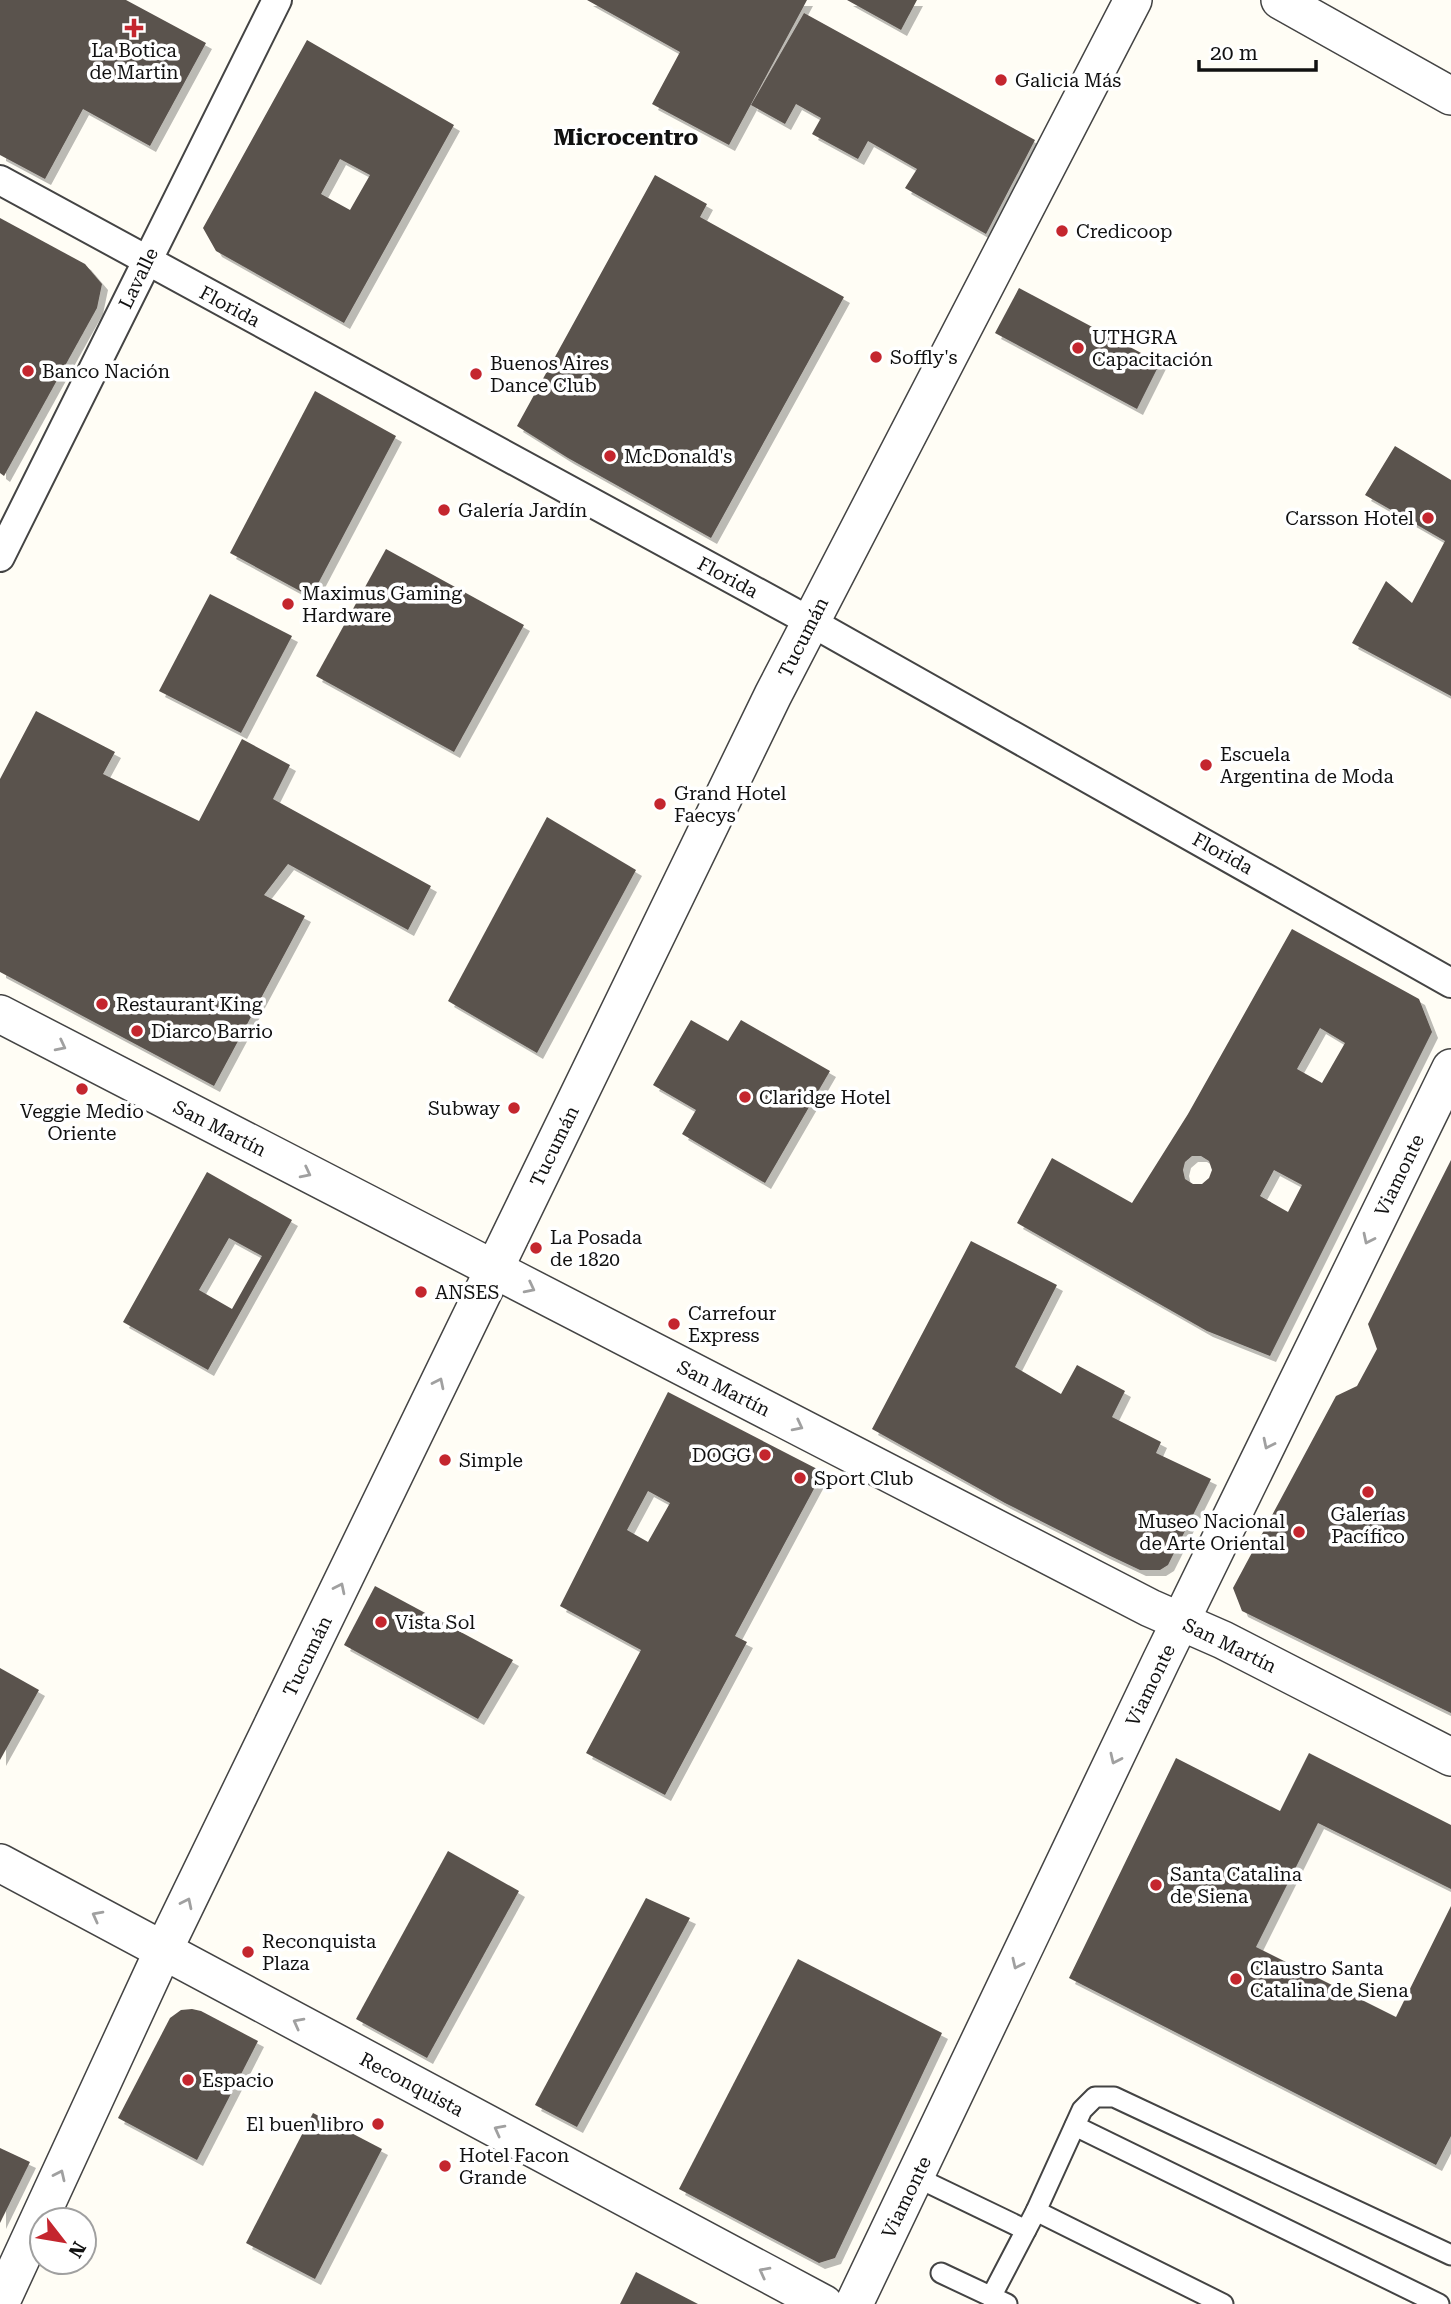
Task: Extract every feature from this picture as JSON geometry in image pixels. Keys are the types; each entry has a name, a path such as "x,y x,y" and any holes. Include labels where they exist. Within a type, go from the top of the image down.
{"street":[{"name":"Lavalle","path":"0,557 277,0"},
{"name":"Tucumán","path":"0,2304 163,1951 773,695 1133,0"},
{"path":"1280,0 1451,96"},
{"name":"Florida","path":"0,180 811,622 1451,983"},
{"name":"San Martín","path":"0,1014 1150,1608 1223,1640 1451,1757"},
{"name":"Viamonte","path":"855,2304 1181,1621 1451,1068"},
{"name":"Reconquista","path":"0,1863 824,2304"}],"lane":[{"path":"941,2273 999,2301 1026,2230 1082,2110 1095,2097 1114,2096 1451,2255"},
{"path":"1075,2126 1439,2304"},
{"path":"916,2177 1026,2230"},
{"path":"1036,2211 1223,2304"}],"building":[{"path":"0,0 126,0 206,43 150,146 83,109 45,179 0,155"},
{"path":"587,0 807,0 729,145 652,104 680,52"},
{"path":"847,0 917,0 901,30"},
{"path":"804,13 1035,140 986,234 905,188 917,169 868,141 858,159 812,134 821,118 796,104 785,124 751,105"},
{"path":"307,40 454,125 344,323 216,251 203,228","holes":["340,159 370,175 350,210 321,194"]},
{"path":"655,175 707,204 700,217 844,297 711,538 568,458 517,426"},
{"path":"0,218 85,264 102,284 97,308 4,476 0,473"},
{"name":"UTHGRA Capacitación","path":"1019,288 1160,363 1137,409 995,333"},
{"path":"315,391 396,436 311,597 230,553"},
{"path":"1395,446 1451,480 1451,696 1352,643 1386,581 1412,603 1445,541 1365,495"},
{"path":"386,549 524,625 454,752 316,676"},
{"path":"210,594 292,636 241,733 159,691"},
{"path":"36,711 115,752 103,774 199,821 242,739 290,765 273,799 431,886 408,930 288,864 264,895 305,916 214,1086 0,972 0,779"},
{"path":"547,817 636,870 537,1053 448,1001"},
{"path":"1292,929 1419,999 1432,1032 1270,1356 1207,1331 1017,1223 1052,1158 1132,1203 1188,1114","holes":["1320,1028 1345,1043 1322,1083 1297,1069","1192,1156 1201,1156 1209,1161 1212,1170 1209,1178 1202,1184 1193,1184 1185,1179 1185,1162","1274,1170 1302,1185 1288,1212 1260,1196"]},
{"name":"Claridge Hotel","path":"691,1020 728,1041 741,1020 830,1071 765,1183 682,1134 696,1110 653,1085"},
{"name":"Galerías Pacífico","path":"1451,1160 1451,1713 1242,1611 1233,1588 1336,1396 1357,1386 1377,1349 1368,1324"},
{"path":"207,1172 292,1220 208,1370 123,1322","holes":["229,1238 262,1256 232,1309 199,1290"]},
{"path":"971,1241 1057,1285 1015,1367 1061,1394 1077,1365 1125,1391 1112,1417 1161,1442 1156,1453 1211,1479 1168,1565 1160,1570 1140,1570 1104,1553 1005,1503 872,1429"},
{"path":"668,1392 823,1472 735,1636 747,1642 665,1795 586,1753 641,1650 560,1606","holes":["648,1491 670,1503 648,1542 627,1530"]},
{"path":"375,1586 513,1660 478,1719 344,1645"},
{"path":"0,1668 39,1690 0,1760"},
{"name":"Claustro Santa Catalina de Siena","path":"1309,1753 1451,1825 1451,1889 1318,1823 1256,1947 1396,2017 1451,1906 1451,2136 1436,2165 1069,1978 1176,1758 1280,1811"},
{"path":"448,1851 519,1891 427,2058 356,2019"},
{"path":"646,1898 690,1918 577,2127 535,2105"},
{"path":"798,1959 942,2033 835,2258 819,2263 679,2189"},
{"name":"Espacio","path":"181,2010 201,2011 258,2041 197,2160 118,2118 170,2018"},
{"path":"313,2113 382,2149 315,2279 246,2243"},
{"path":"0,2148 30,2162 0,2223"},
{"path":"636,2272 698,2304 620,2304"}],"place":[{"name":"La Botica de Martin","path":"134,28"},
{"name":"Galicia Más","path":"1001,80"},
{"name":"Credicoop","path":"1062,231"},
{"name":"UTHGRA Capacitación","path":"1078,348"},
{"name":"Soffly's","path":"876,357"},
{"name":"Banco Nación","path":"28,371"},
{"name":"Buenos Aires Dance Club","path":"476,374"},
{"name":"McDonald's","path":"610,456"},
{"name":"Galería Jardín","path":"444,510"},
{"name":"Carsson Hotel","path":"1428,518"},
{"name":"Maximus Gaming Hardware","path":"288,604"},
{"name":"Escuela Argentina de Moda","path":"1206,765"},
{"name":"Grand Hotel Faecys","path":"660,804"},
{"name":"Restaurant King","path":"102,1004"},
{"name":"Diarco Barrio","path":"137,1031"},
{"name":"Veggie Medio Oriente","path":"82,1089"},
{"name":"Claridge Hotel","path":"745,1097"},
{"name":"Subway","path":"514,1108"},
{"name":"La Posada de 1820","path":"536,1248"},
{"name":"ANSES","path":"421,1292"},
{"name":"Carrefour Express","path":"674,1324"},
{"name":"DOGG","path":"765,1455"},
{"name":"Simple","path":"445,1460"},
{"name":"Sport Club","path":"800,1478"},
{"name":"Galerías Pacífico","path":"1368,1492"},
{"name":"Museo Nacional de Arte Oriental","path":"1299,1532"},
{"name":"Vista Sol","path":"381,1622"},
{"name":"Santa Catalina de Siena","path":"1156,1885"},
{"name":"Reconquista Plaza","path":"248,1952"},
{"name":"Claustro Santa Catalina de Siena","path":"1236,1979"},
{"name":"Espacio","path":"188,2080"},
{"name":"El buen libro","path":"378,2124"},
{"name":"Hotel Facon Grande","path":"445,2166"}],"district":[{"name":"Microcentro","path":"626,137"}]}
